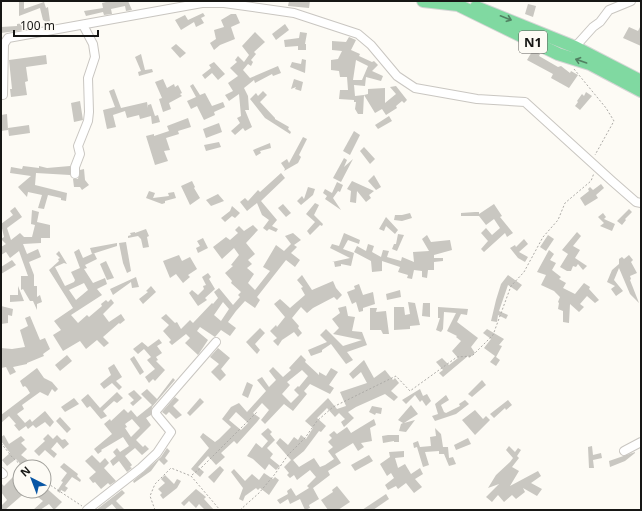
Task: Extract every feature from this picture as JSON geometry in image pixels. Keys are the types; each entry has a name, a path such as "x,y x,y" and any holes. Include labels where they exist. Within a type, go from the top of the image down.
{"highway":[{"name":"N1","path":"423,1 458,5 558,54 590,64 641,91"},
{"name":"N1","path":"456,1 498,15 575,47 641,81"}],"street":[{"path":"575,47 593,26 600,22 609,10 631,1"},
{"path":"3,95 4,44 8,38 202,3 224,3 306,16 358,34 371,45 397,76 415,88 477,99 525,102 636,202 641,203"},
{"path":"75,174 75,167 80,154 78,146 88,121 88,78 95,57 93,44 83,25"},
{"path":"87,510 131,477 157,453 171,432 156,412 216,342"},
{"path":"624,451 641,442"}],"path":[{"path":"569,64 581,75 614,121 598,147 592,161"},
{"path":"240,510 259,493 288,455 305,438 317,421 333,407 396,376 410,391 458,356 472,356 482,348 496,330 511,286 524,272 543,237 558,220 566,203 591,181 595,171"},
{"path":"191,476 257,412"},
{"path":"1,443 14,459"},
{"path":"155,510 150,496 155,484 171,468 191,476 220,510"},
{"path":"52,486 87,510"}],"building":[{"path":"19,1 24,1 24,9 44,2 46,8 48,7 50,21 46,22 43,20 40,8 19,16"},
{"path":"110,1 128,1 132,10 126,11 125,6 111,9 112,14 104,15 103,12 86,16 84,11 103,8 102,3"},
{"path":"289,1 310,1 309,8 288,6"},
{"path":"528,4 536,6 533,17 525,14"},
{"path":"203,13 205,16 201,18 204,23 196,27 194,22 181,30 175,20 185,15 188,20"},
{"path":"231,14 236,14 240,23 231,27 235,39 220,45 214,50 210,43 216,39 214,30 224,27 221,20"},
{"path":"23,23 24,30 1,33 1,27 17,26 17,24"},
{"path":"285,24 289,30 276,40 272,34"},
{"path":"641,25 641,46 623,38 629,27 638,31"},
{"path":"255,32 265,42 254,52 256,54 251,60 253,62 251,66 248,64 243,70 250,78 278,66 281,73 273,76 272,74 255,83 254,80 244,88 248,96 249,110 245,110 252,127 245,131 243,128 235,135 231,131 240,123 237,118 241,116 239,94 229,101 225,95 233,91 228,83 238,76 230,68 237,62 235,60 238,56 244,62 249,55 242,46"},
{"path":"300,32 307,33 305,44 306,50 298,50 298,46 285,47 284,40 299,38"},
{"path":"349,37 356,40 351,50 360,54 359,56 372,62 374,61 378,65 372,71 383,76 381,81 366,77 365,86 354,85 355,96 364,95 363,114 358,114 355,109 356,102 354,102 354,100 339,99 340,90 348,90 347,77 340,77 339,71 331,70 331,60 338,59 342,51 332,50 332,41 346,42","holes":["356,60 368,66 362,80 353,80"]},
{"path":"176,44 186,53 180,58 171,48"},
{"path":"533,50 540,54 539,56 558,67 561,66 570,73 571,71 578,75 569,88 551,78 553,74 527,60"},
{"path":"141,54 145,70 152,69 153,72 139,76 138,72 141,71 135,57"},
{"path":"46,55 47,64 26,67 28,81 25,82 27,95 11,97 10,89 12,89 9,60"},
{"path":"302,59 306,60 305,73 290,67 292,62 301,64"},
{"path":"214,62 225,74 218,80 212,73 205,79 202,75 211,68 209,65"},
{"path":"163,79 167,88 174,84 175,87 178,85 182,96 169,103 171,109 163,112 159,99 162,98 155,82"},
{"path":"294,79 303,82 301,91 295,89 296,87 291,89"},
{"path":"193,84 200,95 205,93 212,106 223,102 225,107 214,112 215,115 204,120 197,106 191,109 187,101 196,97 190,86"},
{"path":"396,86 407,100 404,103 402,101 396,106 397,108 386,115 382,109 375,113 364,95 368,94 368,89 385,88 385,103 396,94 390,87"},
{"path":"114,89 121,108 147,102 148,108 148,105 151,104 155,116 158,115 160,122 152,124 151,116 140,119 139,115 127,118 125,111 113,115 116,127 107,129 103,110 115,107 109,91"},
{"path":"263,91 267,95 260,102 275,119 289,127 288,129 291,132 290,134 265,118 250,99 256,93 258,96"},
{"path":"586,92 592,96 580,110 575,106 582,94 584,96"},
{"path":"80,101 83,120 74,122 71,103"},
{"path":"7,114 8,130 1,131 1,115"},
{"path":"389,116 392,121 378,129 375,125"},
{"path":"188,118 191,127 178,131 179,134 166,138 170,150 164,151 168,161 155,165 146,136 154,134 154,136 169,131 167,126"},
{"path":"219,123 222,132 206,138 203,129"},
{"path":"29,125 30,133 9,136 8,128"},
{"path":"354,131 360,135 350,155 343,151"},
{"path":"303,137 307,139 299,155 301,157 298,163 284,171 285,169 281,163 287,159 289,163"},
{"path":"219,142 221,147 206,151 204,145"},
{"path":"270,143 271,148 260,151 261,153 256,156 253,150"},
{"path":"364,147 375,159 370,164 360,151"},
{"path":"344,158 347,160 344,167 353,159 341,182 333,178"},
{"path":"23,166 39,168 39,166 47,168 70,166 70,175 36,173 35,185 67,193 66,201 61,200 61,198 48,195 44,209 38,208 42,195 28,192 27,197 18,187 31,176 10,173 11,167 22,169"},
{"path":"84,169 85,180 89,185 82,190 80,187 74,187 73,179 78,179 80,170"},
{"path":"281,173 285,178 261,201 277,220 272,226 278,229 276,232 269,229 267,231 263,228 269,220 262,215 257,203 247,211 240,202 245,198 248,201 258,190 260,192"},
{"path":"374,175 381,187 376,190 368,181"},
{"path":"192,181 200,198 190,205 181,186"},
{"path":"352,181 374,191 369,195 371,198 366,202 357,191 356,203 350,202 351,191 347,189"},
{"path":"337,182 343,185 340,192 338,191 333,198 341,210 325,199 327,196 323,193 325,189 332,193"},
{"path":"601,184 604,188 596,195 598,198 585,206 580,198 589,191 588,189 590,187 593,190"},
{"path":"308,187 315,189 313,195 301,205 297,201 302,196 304,199"},
{"path":"149,191 155,193 153,198 169,196 168,193 174,192 176,198 165,201 165,203 162,204 146,198"},
{"path":"218,194 224,201 211,206 206,200"},
{"path":"315,203 319,205 314,215 323,224 310,235 307,231 315,222 306,214"},
{"path":"283,204 291,213 286,217 278,208"},
{"path":"494,204 502,216 500,217 513,233 507,237 505,233 484,252 481,249 488,241 481,233 486,228 492,235 500,228 494,219 486,225 479,216 461,216 461,213 479,212 479,214"},
{"path":"232,206 240,213 235,218 232,216 225,222 221,218 230,211"},
{"path":"15,207 22,217 7,228 11,240 20,233 24,237 32,237 35,225 31,224 32,210 39,212 37,222 50,225 50,238 41,238 41,243 23,244 27,254 38,249 41,257 29,262 34,275 34,286 37,286 37,297 40,295 42,302 37,304 37,310 33,301 30,301 23,289 21,290 21,276 28,276 19,251 10,258 6,252 1,255 1,247 6,244 1,239 4,237 1,224 13,215 10,211"},
{"path":"629,209 632,212 625,219 626,220 622,225 617,221"},
{"path":"410,213 412,218 402,221 394,220 395,215"},
{"path":"603,213 606,217 604,219 615,224 612,231 600,226 604,223 598,217"},
{"path":"386,217 398,230 395,234 386,226 384,231 379,229"},
{"path":"253,225 258,230 246,243 255,254 248,260 252,264 247,268 254,274 248,283 255,290 270,271 263,267 276,245 284,251 291,244 285,236 293,233 301,240 294,245 297,247 291,253 300,260 295,267 286,260 257,297 260,300 255,308 245,301 228,322 236,328 230,336 221,330 215,337 200,327 197,331 208,340 198,355 185,343 190,338 186,334 172,345 169,342 171,340 163,331 169,325 161,318 166,314 175,323 177,322 181,329 190,320 193,323 212,303 213,304 218,298 214,292 219,288 233,305 240,297 238,295 241,292 231,283 232,281 225,273 233,266 231,265 239,255 234,248 222,259 213,247 226,237 230,240 238,233 235,230 239,226 244,231","holes":["223,302 229,309 221,321 214,315"]},
{"path":"146,229 149,236 147,237 149,247 143,248 141,239 138,236 128,238 128,236 131,235 130,233 135,233"},
{"path":"577,232 581,236 573,246 580,250 575,258 587,266 583,270 578,264 576,267 573,266 571,271 567,271 560,267 568,254 562,250"},
{"path":"344,233 360,240 359,244 348,240 343,249 354,253 351,266 341,264 341,266 335,267 334,262 332,262 350,258 330,248 332,244 339,246"},
{"path":"398,234 404,235 397,251 392,249 394,244 396,244"},
{"path":"427,235 431,242 450,240 452,250 434,255 434,258 443,258 443,261 434,262 434,270 428,270 427,278 422,277 422,271 414,270 412,279 407,278 408,275 398,272 400,267 382,261 382,271 372,272 371,261 354,252 357,246 366,251 368,244 374,246 372,252 381,257 383,250 389,251 387,257 401,261 402,257 414,262 413,252 429,251 422,239"},
{"path":"548,235 554,239 546,251 540,247"},
{"path":"203,238 208,248 198,253 196,248 200,246 197,241"},
{"path":"524,239 528,244 519,252 528,257 525,262 518,258 510,248 515,245 516,247"},
{"path":"126,242 131,271 127,273 123,263 119,243"},
{"path":"117,243 117,246 92,254 90,248"},
{"path":"79,249 83,258 94,253 97,259 85,265 87,268 84,269 93,283 105,278 107,284 97,289 102,295 71,315 78,323 87,315 89,317 102,306 101,304 106,300 108,302 111,299 114,303 103,314 109,322 121,314 125,320 120,324 119,323 103,337 109,343 104,347 97,340 86,349 80,341 63,351 53,335 61,330 54,321 73,308 49,270 59,261 58,259 60,258 56,254 59,251 67,264 64,263 55,267 65,286 74,282 75,280 71,272 80,268 74,252","holes":["84,283 88,290 76,300 69,290"]},
{"path":"549,250 554,254 550,260 556,263 552,270 561,277 559,279 566,283 563,288 575,294 584,283 590,287 589,289 599,300 595,303 587,296 580,304 584,307 579,312 570,304 569,323 563,322 563,311 558,309 560,297 554,291 541,285 546,275 537,272"},
{"path":"179,255 182,261 190,257 197,269 188,275 190,277 183,283 176,274 170,278 163,261"},
{"path":"629,255 633,260 631,262 637,273 630,276 630,280 639,303 630,294 619,268 614,280 623,291 616,296 611,289 615,286 607,282 612,270 619,264 619,259 622,257 624,259"},
{"path":"12,260 16,265 1,274 1,267"},
{"path":"106,261 114,278 107,280 100,264"},
{"path":"208,273 211,277 209,279 215,289 205,298 207,300 198,306 189,293 192,290 198,295 204,289 203,286 206,285 202,277"},
{"path":"302,275 312,290 333,281 336,288 342,295 337,300 334,297 313,308 307,313 301,307 292,318 299,326 298,328 302,333 298,337 294,332 282,340 278,346 273,341 277,338 270,331 276,325 277,327 285,317 274,304 280,299 290,308 305,295 301,288 303,287 297,280"},
{"path":"508,275 522,285 517,291 508,285 499,311 508,315 506,319 498,315 497,322 491,321 501,284"},
{"path":"136,277 139,287 132,288 131,282 113,295 110,289"},
{"path":"359,284 363,295 373,292 375,304 363,308 363,311 359,312 356,302 352,304 347,292 355,289 354,286"},
{"path":"18,286 24,301 10,302 10,295 18,295"},
{"path":"151,286 156,292 143,304 139,299 148,292 146,291"},
{"path":"400,290 401,297 387,300 386,294"},
{"path":"408,302 415,303 420,325 410,326 410,329 394,330 394,307 404,307 405,315 410,314"},
{"path":"423,303 430,303 430,317 422,316"},
{"path":"1,306 13,309 12,316 8,315 8,323 1,324"},
{"path":"346,306 348,316 355,317 352,331 362,332 367,345 347,352 353,360 346,364 331,344 322,350 322,352 311,356 308,350 327,342 320,335 326,329 343,346 362,340 333,334 339,328 332,319 340,313 338,308"},
{"path":"438,307 468,309 467,315 461,314 457,322 478,338 471,347 475,353 469,358 468,356 443,377 439,373 443,370 436,362 442,358 449,365 458,358 452,351 461,341 456,337 457,336 447,331 456,313 444,312 443,329 441,332 436,330 440,318 438,318"},
{"path":"370,308 377,308 376,312 386,311 389,334 383,334 381,330 370,330"},
{"path":"30,316 40,340 45,338 50,349 43,354 44,356 27,364 13,367 16,372 10,375 6,367 1,368 1,348 12,349 25,347 20,330 28,326 25,318"},
{"path":"260,328 265,333 255,344 260,350 257,354 246,342"},
{"path":"487,329 504,339 499,345 502,346 496,357 500,360 496,366 490,362 495,356 484,348 491,339 483,333"},
{"path":"159,339 162,343 157,346 162,353 156,357 158,360 156,361 165,370 155,381 153,379 149,383 145,377 155,369 147,360 151,357 144,349 138,354 133,349 142,342 148,347"},
{"path":"218,348 230,358 221,369 226,375 220,381 211,372 219,364 210,357"},
{"path":"67,355 72,361 60,371 55,365"},
{"path":"301,355 306,360 305,362 319,375 319,372 326,376 331,368 338,372 329,385 334,388 330,394 310,384 304,391 307,394 293,411 284,404 265,424 261,420 269,410 262,403 253,413 260,418 237,444 234,441 221,453 225,457 216,465 208,456 198,467 204,472 200,477 191,469 209,448 200,437 203,433 215,442 219,439 231,427 222,419 231,407 239,403 247,412 266,391 257,380 262,377 269,387 276,380 269,371 273,367 283,377 291,370 289,368","holes":["302,370 308,376 299,387 298,386 294,390 299,395 291,403 282,394 290,385 287,382","236,412 248,423 241,430 229,420"]},
{"path":"134,356 144,372 140,375 130,359"},
{"path":"364,360 374,378 385,370 393,380 395,378 399,383 391,391 398,397 394,401 385,394 356,407 348,412 354,418 344,427 341,422 345,419 339,413 335,417 327,408 317,418 326,426 321,432 319,431 304,451 293,460 299,467 314,458 320,467 334,459 328,451 333,447 328,442 332,438 329,435 334,431 337,434 347,427 351,433 374,419 376,425 370,428 372,441 361,443 364,447 358,451 353,443 335,454 341,463 328,471 330,475 313,488 319,499 309,505 310,508 305,510 300,499 290,504 288,499 280,504 277,500 288,494 287,491 291,488 296,496 309,488 307,486 316,477 310,470 297,480 294,475 290,478 287,475 289,473 284,467 291,460 276,443 280,438 288,445 294,437 298,440 301,435 306,439 313,428 305,421 328,398 337,409 346,406 340,392 367,383 361,372 353,379 349,374"},
{"path":"114,364 122,377 116,381 122,387 119,390 112,383 104,389 100,384 111,375 108,368"},
{"path":"37,368 44,378 52,382 58,389 55,392 52,389 48,396 40,392 22,405 24,409 17,414 25,423 30,419 32,422 45,411 54,422 50,427 45,422 36,428 33,425 28,429 26,426 19,431 14,425 16,424 9,416 1,423 1,415 30,393 25,386 23,387 20,381"},
{"path":"173,378 175,380 152,407 151,415 146,418 151,425 136,440 143,447 145,445 149,449 142,455 135,448 125,456 132,465 130,467 132,468 127,472 119,461 113,466 110,461 116,456 113,452 117,448 120,452 129,446 123,437 101,450 102,451 98,454 94,449 112,434 104,424 110,419 111,421 124,409 128,413 131,410 137,417 152,405 141,394 147,389 157,399","holes":["132,419 140,428 131,437 125,428 127,427 125,424"]},
{"path":"482,380 486,385 472,397 468,394"},
{"path":"247,382 253,385 248,398 242,395"},
{"path":"420,389 423,396 427,394 431,401 426,406 422,400 420,402 415,395 406,404 402,400"},
{"path":"134,390 142,398 133,406 130,403 134,400 128,394"},
{"path":"117,392 123,398 117,403 114,401 103,411 107,416 101,419 90,406 87,408 81,400 88,394 100,408"},
{"path":"446,395 449,400 441,405 446,413 460,406 459,404 465,400 469,404 456,414 435,421 432,416 438,414 435,404"},
{"path":"175,397 179,400 173,406 182,415 176,419 169,412 166,415 162,412"},
{"path":"74,398 79,404 65,412 61,407"},
{"path":"200,398 204,402 190,416 187,413"},
{"path":"508,400 512,405 506,410 505,408 494,418 490,414"},
{"path":"411,405 418,414 404,423 415,420 406,432 399,431 401,424 403,423 398,420"},
{"path":"372,406 382,408 381,414 376,413 375,415 369,412"},
{"path":"475,410 483,419 486,416 490,420 475,435 462,420"},
{"path":"60,417 71,429 67,433 56,421"},
{"path":"268,428 272,432 270,434 275,440 267,448 273,454 270,458 280,466 276,470 269,464 265,470 253,459 247,456 256,443 262,448 268,441 261,434"},
{"path":"435,428 441,434 443,447 448,447 449,458 453,457 456,464 449,466 444,454 439,454 439,451 425,452 429,465 423,467 417,447 414,448 413,443 418,441 420,447 431,446 430,437 436,436"},
{"path":"48,434 53,439 57,435 62,440 65,439 69,444 63,449 57,442 51,449 57,454 54,458 45,450 39,456 34,451 45,441 43,439"},
{"path":"4,435 9,444 21,436 25,440 21,443 27,449 21,455 26,459 12,459 12,462 7,466 2,460 10,453 1,441 1,437"},
{"path":"399,435 399,442 394,441 383,443 382,436"},
{"path":"468,438 471,444 456,450 454,445"},
{"path":"509,446 515,452 518,448 521,450 517,456 519,458 512,467 519,471 510,486 538,471 541,476 531,483 542,489 537,496 523,488 525,492 516,499 512,495 504,502 498,495 492,502 486,497 499,484 488,488 496,475 513,458 506,450"},
{"path":"592,446 593,455 601,453 602,458 593,460 594,468 589,468 588,447"},
{"path":"167,448 170,451 165,458 168,461 164,465 159,460 151,471 134,483 133,481 161,457"},
{"path":"404,451 404,457 395,458 398,468 405,464 411,474 420,468 423,474 415,479 422,487 414,493 406,483 398,489 396,486 388,490 385,485 394,478 391,473 387,476 380,464 390,457 389,452"},
{"path":"635,452 625,461 610,467 609,461"},
{"path":"92,455 100,463 105,458 109,463 104,468 116,481 110,485 108,483 101,489 95,482 93,483 89,478 96,472 85,461"},
{"path":"369,455 373,461 355,471 351,465"},
{"path":"64,463 78,474 77,476 81,480 80,482 72,477 65,486 68,488 65,492 61,490 60,493 57,491 63,482 61,481 67,473 60,467"},
{"path":"220,466 224,470 214,483 208,477"},
{"path":"234,469 245,481 252,474 259,480 264,473 273,479 275,477 279,480 269,495 260,488 258,490 256,488 245,496 243,501 239,499 243,488 231,472"},
{"path":"165,475 174,484 177,479 181,481 177,488 163,499 160,495 162,493 158,489 165,483 161,479"},
{"path":"12,478 12,499 18,499 5,510 1,510 1,506 7,500 1,492 1,483 4,486"},
{"path":"337,486 350,502 338,510 328,510 321,500 333,492 332,490"},
{"path":"196,489 206,497 204,499 214,510 205,510 199,504 196,508 189,501 184,506 181,503"},
{"path":"122,490 125,493 116,501 125,510 117,510 112,504 104,510 96,510"},
{"path":"52,493 62,502 54,510 49,504 40,510 33,510 43,501 40,499 52,499"},
{"path":"386,494 389,499 373,510 362,510"}]}
